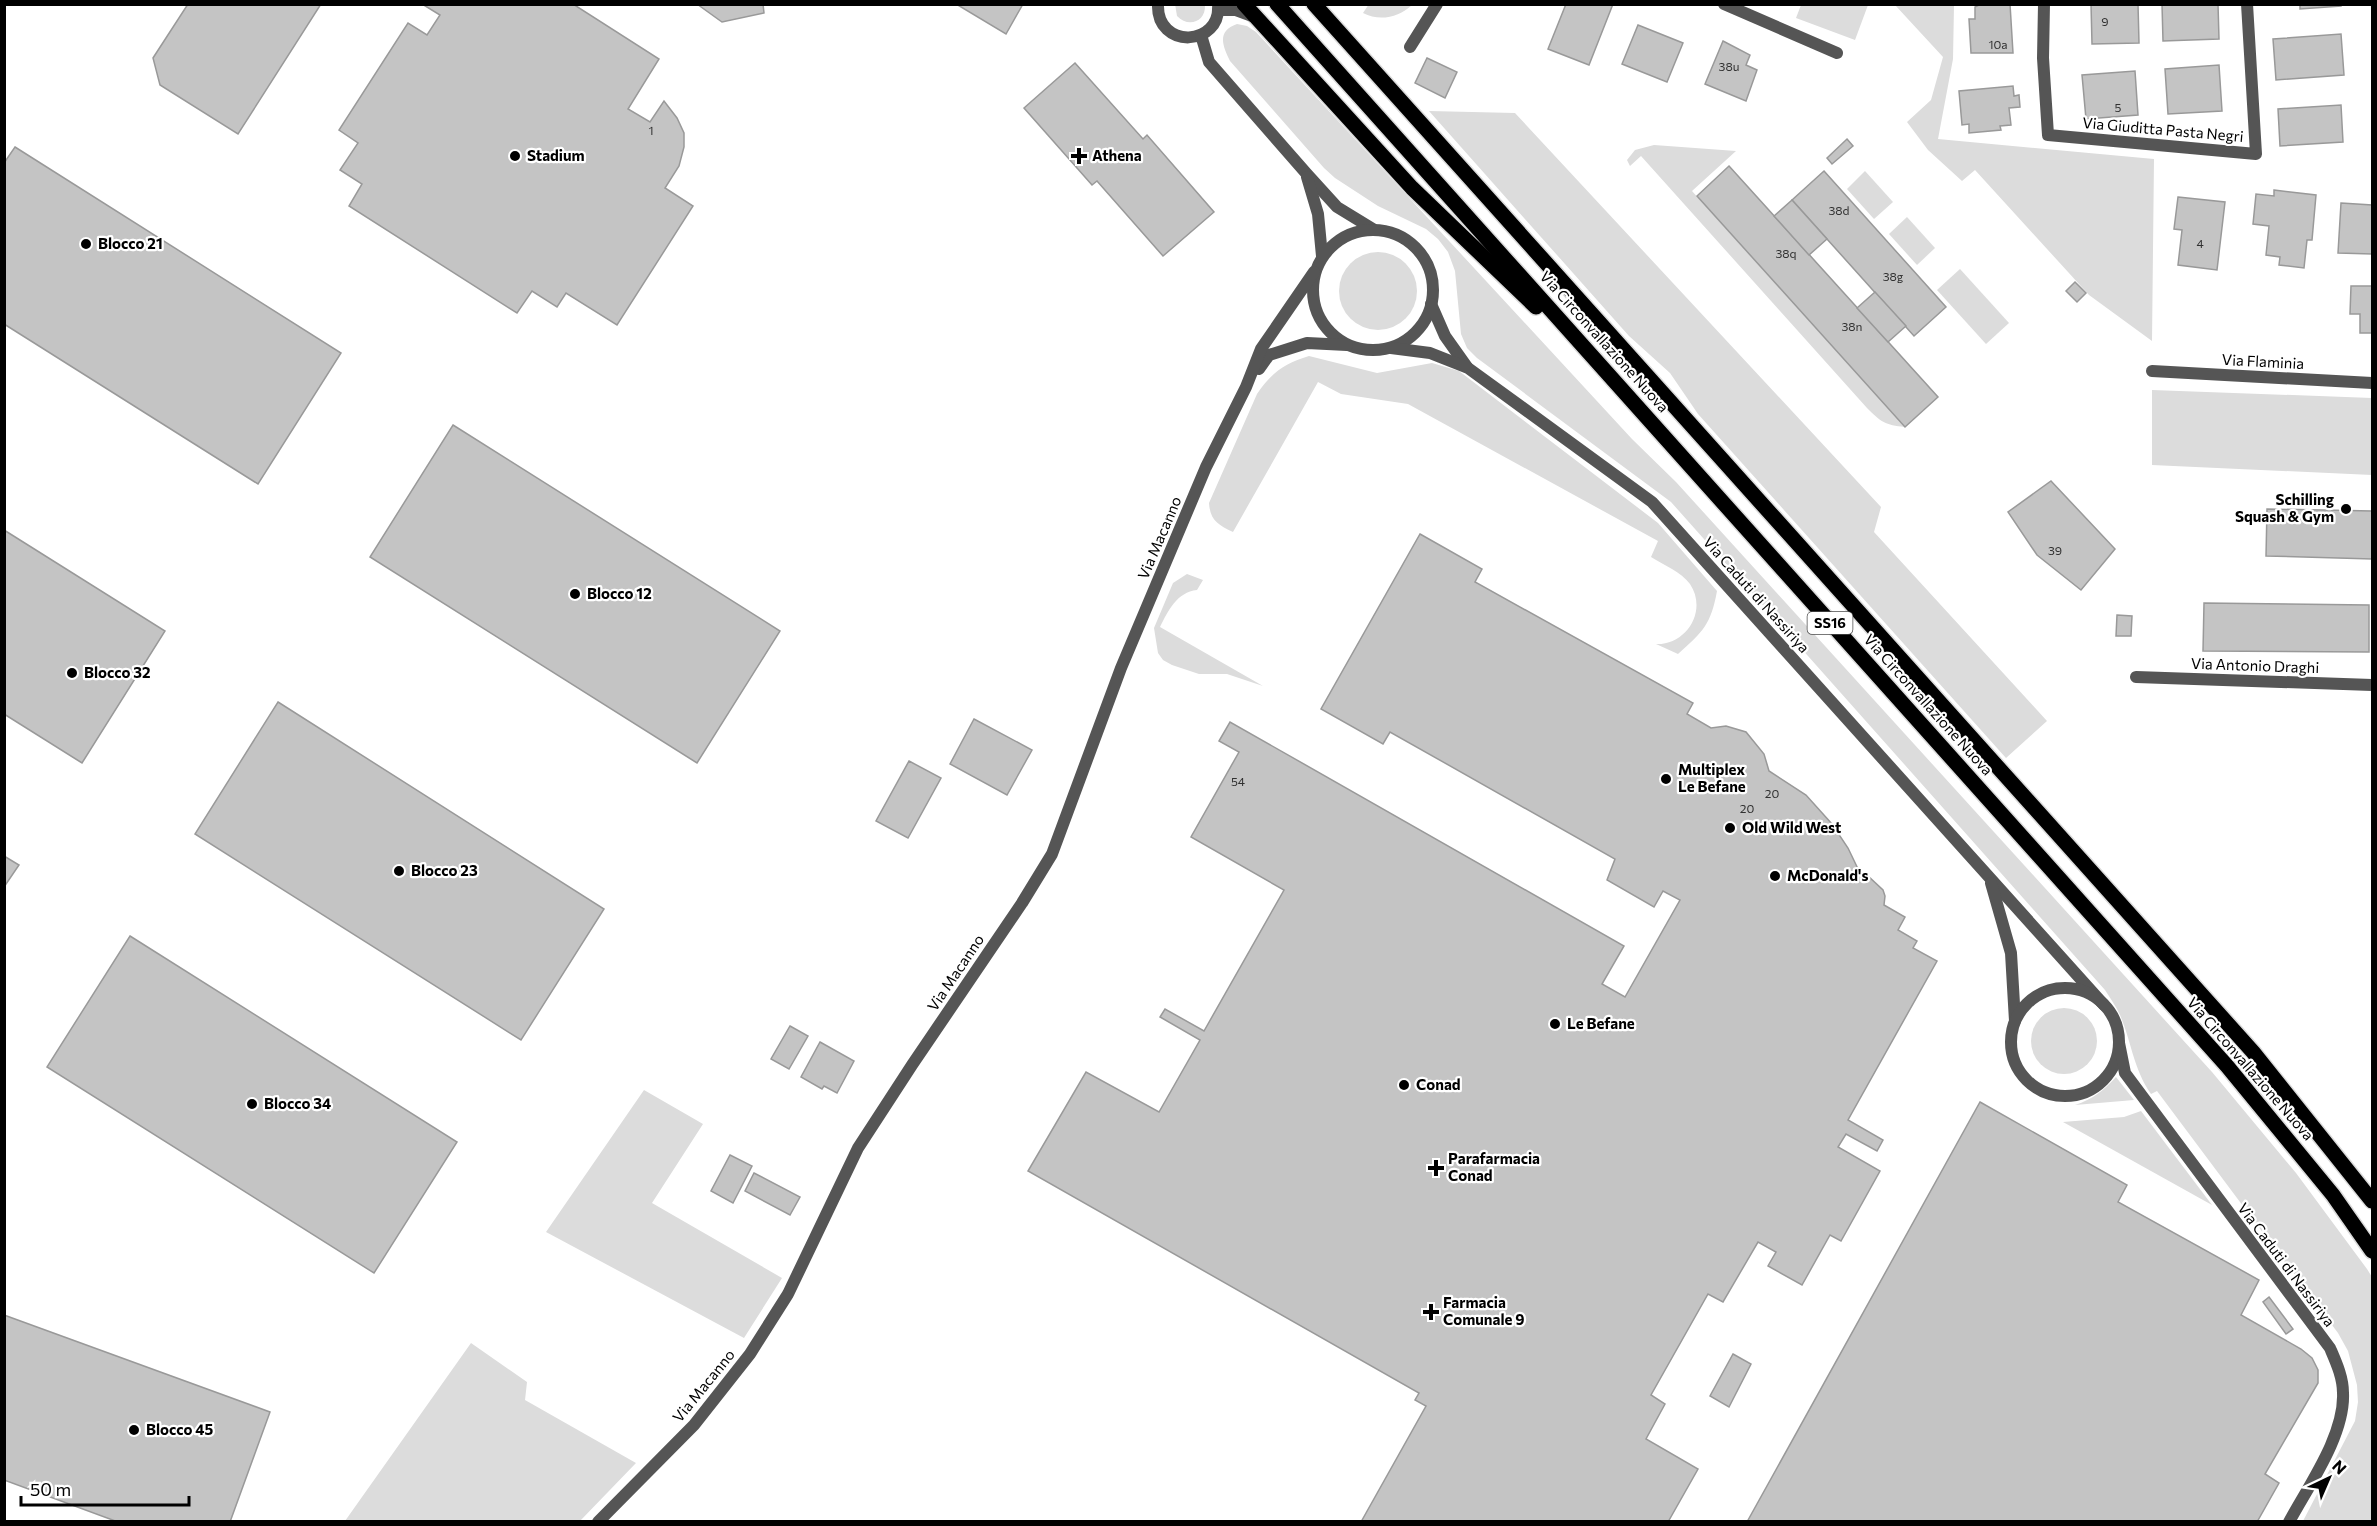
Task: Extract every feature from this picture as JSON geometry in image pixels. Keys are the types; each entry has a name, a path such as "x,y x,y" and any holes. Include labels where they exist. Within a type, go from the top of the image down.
{"main road":[{"path":"1244,4 1412,188 1623,391"},
{"name":"Via Circonvallazione Nuova","path":"1277,4 2227,1066 2333,1195 2373,1251"},
{"name":"Via Circonvallazione Nuova","path":"1314,4 2253,1052 2373,1201"}],"street":[{"path":"1158,4 1160,19 1172,33 1191,38 1210,29 1216,20 1218,7 1236,10 1256,18"},
{"path":"1410,47 1437,4"},
{"path":"1724,4 1837,53"},
{"name":"Via Giuditta Pasta Negri","path":"2044,4 2043,58 2048,135 2256,154 2247,4"},
{"path":"1201,35 1209,62 1337,207 1373,230 1395,234 1415,247 1428,266 1433,288 1431,304 1424,322 1410,338 1391,348"},
{"path":"1306,173 1318,214 1322,256"},
{"name":"Via Macanno","path":"598,1521 694,1425 750,1354 788,1294 858,1148 1022,903 1052,854 1120,668 1206,467 1246,387 1262,349 1314,272 1322,256 1332,245 1355,232 1373,230"},
{"name":"Via Macanno","path":"1314,272 1312,289 1315,308 1327,329 1347,345"},
{"name":"Via Caduti di Nassiriya","path":"1431,304 1445,336 1468,368"},
{"name":"Via Macanno","path":"1246,387 1269,355 1307,343 1347,345 1368,350 1391,348"},
{"name":"Via Caduti di Nassiriya","path":"1391,348 1430,353 1468,368 1652,502 2104,1005 2115,1022 2125,1073 2330,1348 2340,1370 2343,1393 2341,1419 2323,1460 2289,1521"},
{"name":"Via Flaminia","path":"2152,371 2373,383"},
{"name":"Via Antonio Draghi","path":"2136,677 2373,685"},
{"name":"Via Caduti di Nassiriya","path":"1989,879 2011,952 2015,1021 2011,1042 2018,1068 2031,1084 2041,1090 2056,1095 2079,1094 2098,1084 2109,1073 2114,1064 2119,1043"},
{"path":"2015,1021 2031,1000 2054,989 2067,988 2081,991 2104,1005"}],"shaded area":[{"path":"1175,4 1205,5 1205,11 1203,16 1196,21 1186,22 1177,16"},
{"path":"1369,4 1412,5 1401,13 1383,18 1363,13"},
{"path":"1801,4 1868,5 1855,40 1796,18"},
{"path":"1895,5 1954,5 1953,59 1938,139 2154,159 2152,341 2089,295 1975,170 1962,181 1928,150 1907,122 1931,100 1943,57"},
{"path":"1237,24 1247,26 1256,32 1632,439 1676,482 2212,1072 2296,1173 2372,1277 2372,1521 2303,1521 2355,1421 2358,1402 2357,1385 2348,1351 2338,1333 2157,1091 2151,1094 2136,1065 2120,1015 2105,990 1671,502 1477,358 1467,348 1461,334 1455,271 1448,252 1426,229 1378,206 1335,178 1324,168 1230,61 1223,39 1226,30"},
{"path":"1429,111 1515,113 1881,507 1874,532 2047,721 2006,758 1698,414 1670,373 1629,336"},
{"path":"1654,145 1736,151 1692,191 1905,427 1884,422 1867,408 1641,156 1630,166 1627,160 1635,150"},
{"path":"1865,171 1893,202 1874,219 1847,189"},
{"path":"1907,217 1935,248 1917,265 1889,234"},
{"path":"1378,252 1393,255 1406,263 1414,276 1417,291 1414,306 1406,319 1393,327 1378,330 1363,327 1350,319 1342,306 1339,291 1342,276 1350,263 1363,255"},
{"path":"1960,269 2009,323 1986,344 1937,290"},
{"path":"1309,356 1377,373 1432,363 1459,371 1658,523 1717,591 1712,612 1705,627 1678,654 1656,644 1667,643 1685,633 1695,615 1696,605 1695,594 1690,584 1677,572 1651,557 1658,541 1408,404 1341,394 1318,382 1233,532 1219,524 1211,514 1209,503 1257,394 1279,370"},
{"path":"2152,390 2372,398 2372,475 2152,465"},
{"path":"1187,574 1203,580 1197,590 1184,594 1174,603 1160,627 1263,686 1227,674 1199,674 1172,665 1163,660 1158,653 1154,628 1173,583"},
{"path":"2058,1008 2070,1008 2082,1013 2092,1023 2097,1041 2095,1054 2082,1069 2070,1074 2058,1074 2046,1069 2036,1059 2031,1047 2031,1035 2036,1023 2046,1013"},
{"path":"2116,1077 2134,1100 2075,1105 2097,1094"},
{"path":"644,1090 703,1124 652,1203 782,1278 744,1338 546,1232"},
{"path":"2141,1111 2212,1205 2063,1122 2124,1117"},
{"path":"471,1343 527,1382 525,1400 636,1463 580,1521 345,1521"}],"building":[{"path":"188,4 321,4 238,134 160,85 153,58"},
{"name":"Stadium","path":"422,4 573,4 659,59 628,109 650,122 664,101 677,118 684,133 684,147 679,166 665,188 693,206 617,325 566,293 557,307 532,291 517,313 349,206 362,184 340,170 358,143 339,130 408,23 427,35 440,15"},
{"path":"697,4 763,4 764,13 722,22"},
{"path":"956,4 1023,4 1006,34"},
{"path":"1566,4 1613,4 1589,65 1548,49"},
{"path":"1981,4 2010,4 2013,53 1971,53 1969,19 1975,19 1975,7"},
{"path":"2091,4 2138,4 2139,43 2092,44"},
{"path":"2162,4 2218,4 2219,39 2163,41"},
{"path":"2300,4 2341,4 2341,6 2300,9"},
{"path":"1638,25 1683,43 1667,82 1622,64"},
{"path":"2341,34 2344,75 2276,80 2273,39"},
{"path":"1723,41 1750,55 1746,65 1757,70 1746,101 1705,84"},
{"path":"1427,58 1457,72 1445,98 1415,83"},
{"path":"1075,63 1143,139 1147,135 1214,212 1163,256 1097,181 1092,185 1024,108"},
{"path":"2219,65 2222,111 2168,114 2165,69"},
{"path":"2135,71 2138,115 2086,119 2082,75"},
{"path":"2013,86 2014,96 2019,95 2020,107 2009,108 2011,125 2000,126 2001,130 1969,133 1969,124 1962,125 1959,91"},
{"path":"2341,105 2343,142 2280,146 2278,109"},
{"path":"1847,139 1853,146 1832,164 1827,158"},
{"name":"Blocco 21","path":"15,147 341,353 258,484 4,324 4,163"},
{"path":"1729,166 1938,397 1905,427 1697,196"},
{"path":"1824,171 1946,307 1914,336 1792,200"},
{"path":"2274,190 2316,195 2312,240 2307,240 2304,268 2279,265 2280,257 2266,255 2269,226 2253,224 2256,194 2274,196"},
{"path":"2178,197 2225,202 2217,270 2178,265 2182,230 2174,229"},
{"path":"1792,200 1827,239 1809,255 1774,216"},
{"path":"2341,203 2372,205 2372,254 2338,253"},
{"path":"2075,282 2086,293 2077,302 2066,291"},
{"path":"2351,286 2372,286 2372,333 2360,333 2360,314 2350,314"},
{"path":"1875,292 1906,326 1888,342 1857,308"},
{"name":"Blocco 12","path":"453,425 780,631 697,763 370,557"},
{"path":"2051,481 2115,549 2081,590 2037,555 2008,512"},
{"path":"2267,509 2372,511 2372,559 2266,556"},
{"name":"Blocco 32","path":"4,530 165,631 82,763 4,714"},
{"name":"Le Befane","path":"1420,534 1482,569 1475,582 1693,703 1687,714 1711,728 1726,726 1746,732 1764,754 1769,771 1806,795 1832,824 1848,848 1860,873 1869,877 1883,890 1884,905 1905,917 1898,930 1917,941 1913,948 1937,961 1848,1120 1883,1140 1877,1151 1846,1134 1838,1147 1880,1171 1841,1241 1830,1235 1802,1285 1768,1266 1776,1252 1758,1242 1723,1302 1708,1294 1651,1395 1665,1404 1646,1439 1698,1469 1668,1522 1361,1522 1426,1406 1415,1400 1419,1393 1028,1171 1086,1072 1159,1112 1200,1040 1160,1017 1165,1009 1204,1031 1284,890 1191,837 1239,752 1219,741 1230,722 1624,946 1602,984 1625,997 1680,900 1663,891 1654,907 1607,880 1615,859 1390,732 1383,744 1321,709"},
{"path":"2204,603 2369,605 2369,652 2203,651"},
{"path":"2117,615 2132,616 2131,636 2116,636"},
{"name":"Blocco 23","path":"278,702 604,909 521,1040 195,834"},
{"path":"974,719 1032,750 1007,795 950,764"},
{"path":"909,761 941,778 908,838 876,821"},
{"path":"4,856 19,865 4,887"},
{"name":"Blocco 34","path":"130,936 457,1142 374,1273 47,1067"},
{"path":"790,1026 808,1036 789,1069 771,1059"},
{"path":"820,1042 854,1061 837,1093 824,1086 822,1089 801,1077"},
{"path":"1980,1102 2127,1185 2118,1202 2259,1280 2241,1315 2301,1349 2312,1358 2318,1370 2318,1383 2265,1474 2279,1483 2257,1522 1747,1522"},
{"path":"730,1155 752,1166 733,1203 711,1191"},
{"path":"754,1173 800,1197 790,1215 745,1191"},
{"path":"2269,1297 2293,1329 2286,1334 2263,1302"},
{"name":"Blocco 45","path":"4,1315 270,1412 230,1522 118,1522 4,1480"},
{"path":"1733,1354 1751,1364 1729,1407 1710,1396"}],"place":[{"name":"Stadium","path":"515,156"},
{"name":"Athena","path":"1079,156"},
{"name":"Blocco 21","path":"86,244"},
{"name":"Schilling Squash & Gym","path":"2346,509"},
{"name":"Blocco 12","path":"575,594"},
{"name":"Blocco 32","path":"72,673"},
{"name":"Multiplex Le Befane","path":"1666,779"},
{"name":"Old Wild West","path":"1730,828"},
{"name":"Blocco 23","path":"399,871"},
{"name":"McDonald's","path":"1775,876"},
{"name":"Le Befane","path":"1555,1024"},
{"name":"Conad","path":"1404,1085"},
{"name":"Blocco 34","path":"252,1104"},
{"name":"Parafarmacia Conad","path":"1436,1168"},
{"name":"Farmacia Comunale 9","path":"1431,1312"},
{"name":"Blocco 45","path":"134,1430"}]}
